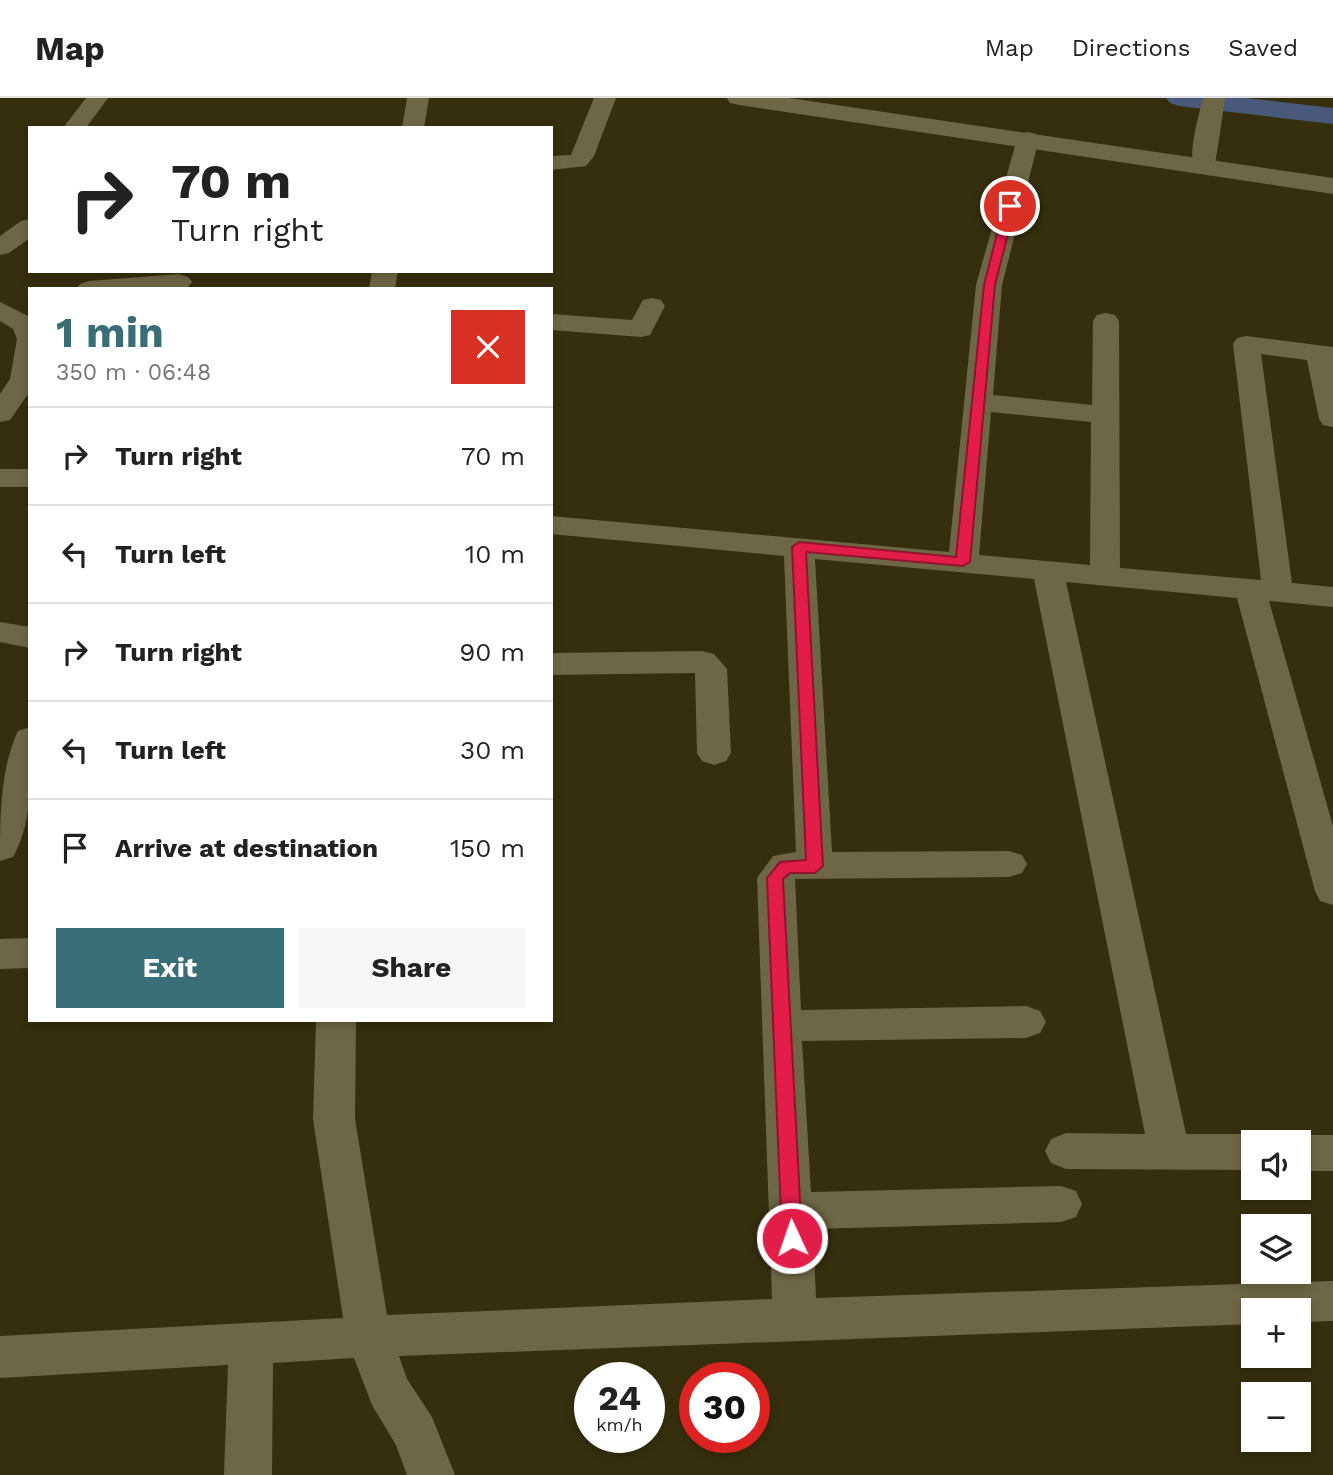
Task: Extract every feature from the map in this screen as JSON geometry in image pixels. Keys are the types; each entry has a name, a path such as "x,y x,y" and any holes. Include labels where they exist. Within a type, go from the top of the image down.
{"street":[{"path":"76,126 97,98"},
{"path":"413,126 418,98"},
{"path":"553,163 578,161 605,98"},
{"path":"739,98 1204,163 1333,177"},
{"path":"816,98 1333,186"},
{"path":"1204,163 1205,141 1214,98"},
{"path":"963,562 989,285 1028,139"},
{"path":"0,248 28,227"},
{"path":"112,287 179,281"},
{"path":"553,322 641,329 652,306"},
{"path":"1105,575 1107,321"},
{"path":"15,399 24,379 21,323"},
{"path":"1333,419 1326,354 1246,344 1264,590 1333,891"},
{"path":"978,402 1106,415"},
{"path":"0,478 28,478"},
{"path":"553,525 1333,597"},
{"path":"799,547 815,866"},
{"path":"1048,570 1169,1151"},
{"path":"0,632 28,638"},
{"path":"553,664 702,662 711,669 713,753"},
{"path":"0,848 28,746"},
{"path":"796,1319 775,878 786,866 1009,864"},
{"path":"0,954 28,953"},
{"path":"336,1022 334,1119 368,1335 388,1390 415,1433 431,1475"},
{"path":"782,1026 1026,1022"},
{"path":"1066,1151 1241,1152"},
{"path":"1311,1153 1333,1153"},
{"path":"790,1211 1061,1204"},
{"path":"0,1357 368,1335 1333,1301"},
{"path":"248,1475 251,1342"}],"waterway":[{"path":"1179,98 1333,116"}],"route":[{"path":"792,1238 775,878 786,866 815,866 799,547 963,562 989,285 1010,206"}]}
